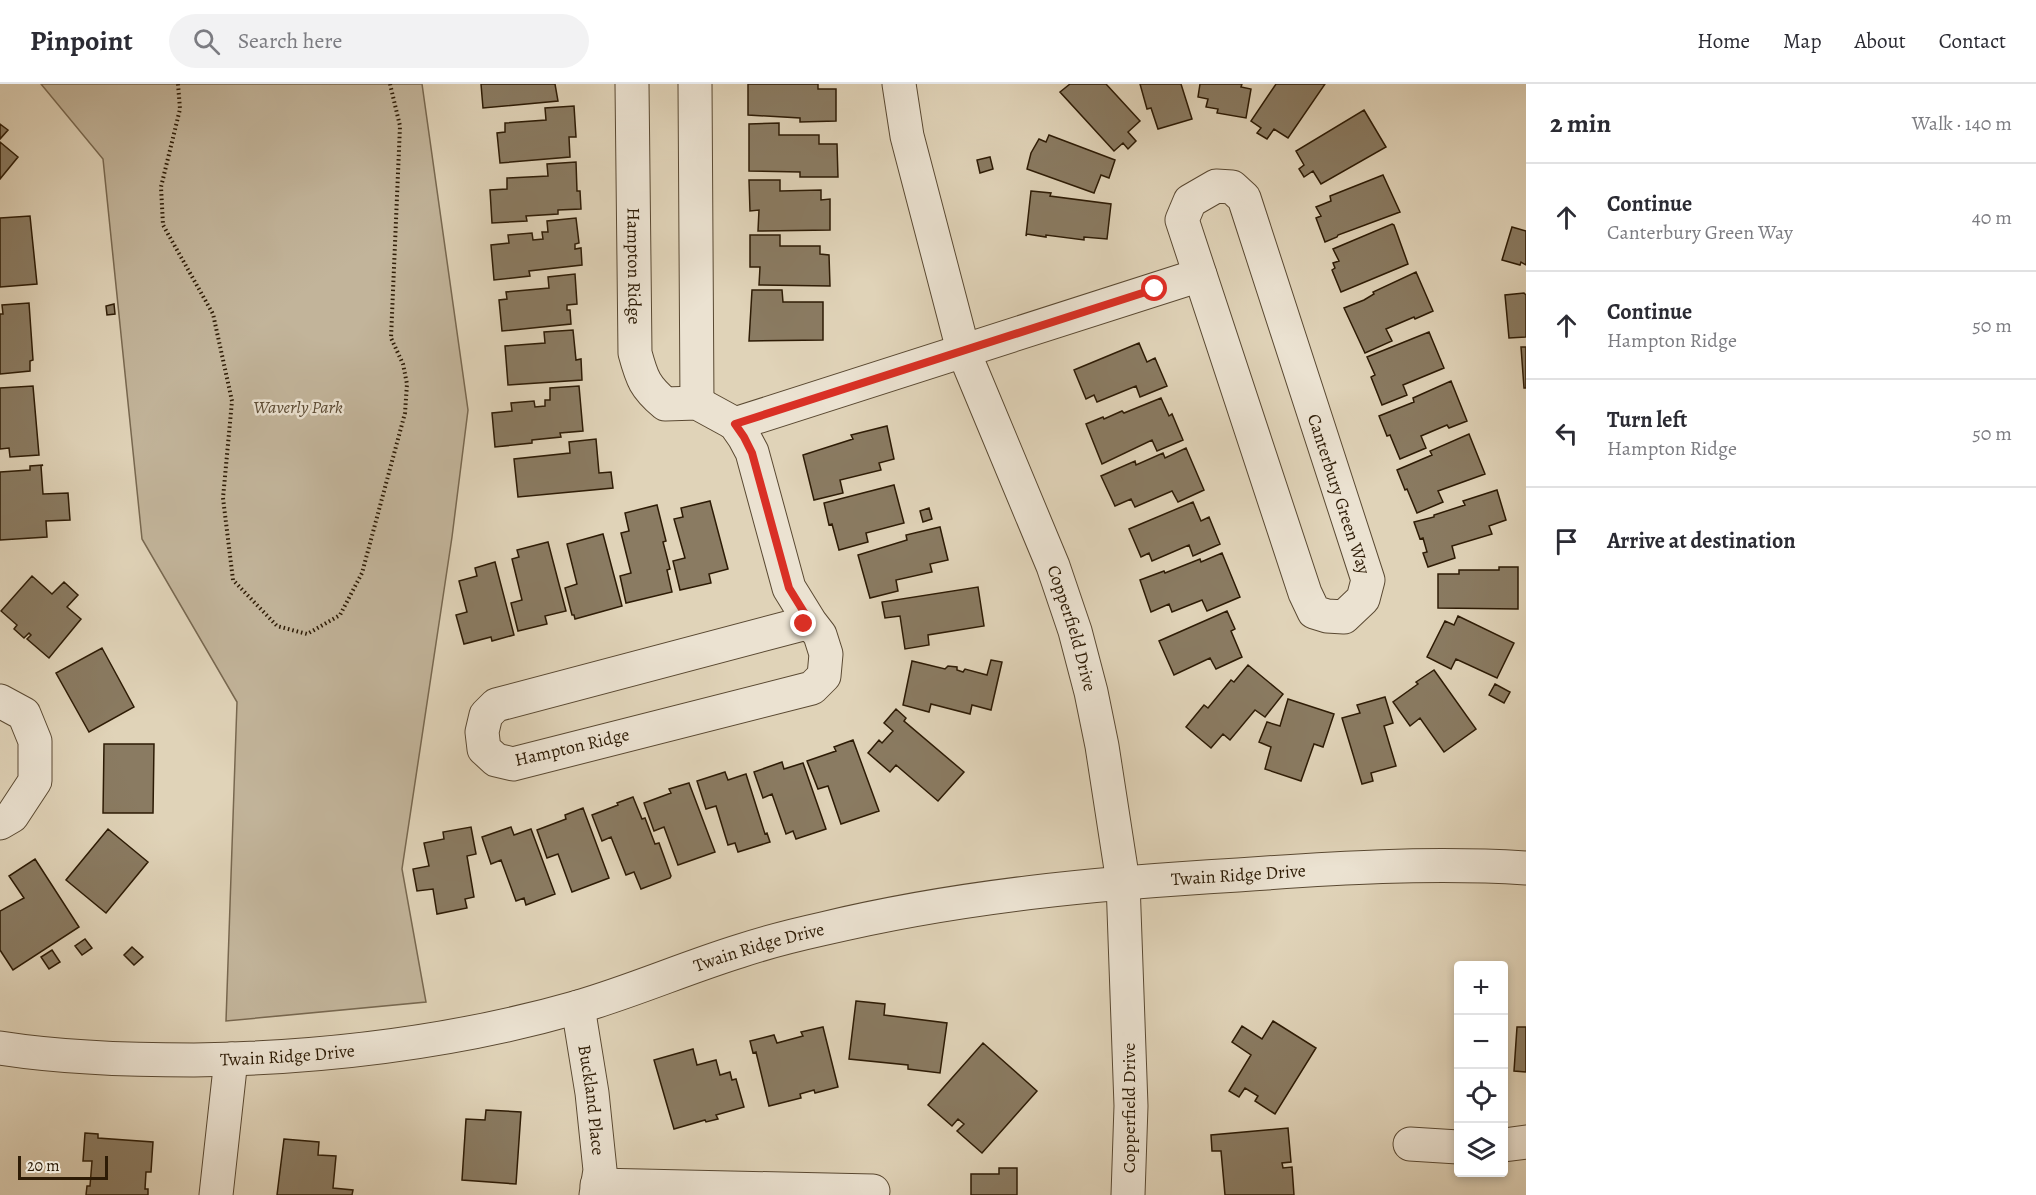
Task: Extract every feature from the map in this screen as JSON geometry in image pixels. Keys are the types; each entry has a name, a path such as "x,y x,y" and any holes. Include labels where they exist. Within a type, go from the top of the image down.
{"street":[{"name":"Hampton Ridge","path":"632,84 635,353 639,369 649,390 665,405 697,403"},
{"path":"695,84 697,403 735,424 1200,275"},
{"name":"Copperfield Drive","path":"899,84 907,136 963,350 1053,566 1075,631 1091,692 1102,746 1123,882 1131,1106 1128,1195"},
{"name":"Canterbury Green Way","path":"1216,186 1232,187 1244,198 1368,580 1363,599 1344,617 1327,616 1314,612 1305,592 1200,275 1182,220 1190,201 1202,193 1216,186"},
{"name":"Hampton Ridge","path":"735,424 752,453 789,588 820,635 826,654 824,676 812,688 513,764 496,760 484,749 482,732 486,715 496,705 810,622"},
{"path":"0,702 24,714 35,741 35,781 12,816 0,823"},
{"name":"Twain Ridge Drive","path":"0,1047 119,1060 231,1059 327,1054 397,1047 578,1007 742,950 820,929 892,913 966,901 1123,882 1350,868 1410,866 1526,868"},
{"name":"Buckland Place","path":"578,1007 592,1093 600,1170 597,1190"},
{"path":"216,1195 231,1059"},
{"path":"1508,1144 1526,1142"},
{"path":"1410,1144 1454,1148"},
{"path":"597,1190 873,1191"}],"path":[{"path":"178,84 180,109 161,187 163,225 213,314 232,402 223,498 233,580 277,626 307,634 340,615 362,573 405,414 407,384 403,364 391,338 400,126 390,84"}],"green space":[{"name":"Waverly Park","path":"41,84 422,84 468,410 452,537 402,869 426,1002 226,1021 237,702 142,539 103,159"}],"building":[{"path":"481,84 555,84 558,101 483,108"},
{"path":"748,84 818,84 818,89 836,89 836,121 800,122 800,118 748,115"},
{"path":"1070,84 1106,84 1140,121 1128,132 1136,141 1128,149 1123,143 1114,151 1060,92"},
{"path":"1140,84 1181,84 1192,119 1158,129 1151,108 1147,109"},
{"path":"1200,84 1242,84 1241,87 1251,89 1246,118 1217,113 1218,109 1206,107 1208,99 1198,97"},
{"path":"1276,84 1325,84 1288,138 1274,129 1267,139 1257,133 1261,128 1251,121"},
{"path":"574,106 576,137 569,137 570,157 500,163 497,133 505,132 505,123 546,120 545,108"},
{"path":"1364,110 1386,147 1321,184 1313,171 1304,177 1299,169 1304,165 1296,151"},
{"path":"779,123 779,135 819,135 819,144 837,144 838,177 800,177 800,172 749,171 749,124"},
{"path":"0,124 8,130 0,139"},
{"path":"1049,135 1115,160 1109,178 1101,175 1094,193 1027,169 1031,153 1039,139 1046,142"},
{"path":"0,142 18,157 0,179"},
{"path":"990,157 993,169 980,173 977,160"},
{"path":"576,162 577,191 580,191 581,209 558,210 558,214 526,216 527,221 492,223 490,190 507,189 507,178 548,176 547,164"},
{"path":"1383,175 1400,212 1325,242 1316,218 1321,216 1316,207 1331,201 1330,196"},
{"path":"749,180 780,180 780,191 821,190 821,200 830,199 830,230 758,231 759,210 750,211"},
{"path":"1031,191 1051,193 1050,196 1111,204 1107,239 1084,237 1084,240 1027,234 1026,236"},
{"path":"30,216 37,284 0,287 0,218"},
{"path":"576,218 579,243 575,244 575,249 581,248 582,265 529,271 530,276 494,280 491,245 509,243 508,235 532,233 533,240 543,239 542,232 548,232 547,221"},
{"path":"1392,224 1408,264 1341,292 1332,270 1335,268 1333,263 1339,261 1333,249"},
{"path":"1512,227 1526,231 1526,265 1521,262 1520,265 1502,260"},
{"path":"750,235 780,235 780,246 820,246 820,254 829,255 830,286 759,285 760,267 750,267"},
{"path":"1416,272 1433,311 1386,329 1392,341 1365,353 1344,308"},
{"path":"575,274 577,304 567,305 567,310 570,310 571,324 502,331 499,300 507,299 506,292 549,288 548,277"},
{"path":"752,290 782,290 783,302 823,302 823,340 749,341"},
{"path":"1524,293 1526,295 1526,337 1509,338 1505,295"},
{"path":"29,303 33,360 30,361 30,371 0,374 2,305"},
{"path":"114,304 115,314 107,315 106,306"},
{"path":"573,330 576,360 581,359 582,380 508,385 505,346 545,343 544,332"},
{"path":"1429,332 1444,368 1403,385 1407,395 1382,405 1371,377 1375,375 1367,357"},
{"path":"1139,343 1147,362 1155,358 1167,386 1140,397 1136,386 1097,402 1094,395 1086,399 1074,370"},
{"path":"1521,347 1526,347 1526,388 1524,388"},
{"path":"1451,381 1467,421 1449,428 1447,425 1421,436 1426,448 1400,459 1379,416 1414,402 1413,398"},
{"path":"33,386 39,455 10,457 9,448 0,449 0,388"},
{"path":"579,386 583,431 560,433 561,437 532,440 532,443 495,447 492,413 512,411 511,403 534,401 535,407 545,406 545,400 550,400 550,388"},
{"path":"1161,398 1169,416 1172,414 1183,440 1157,451 1152,440 1102,464 1086,424 1122,411 1124,413"},
{"path":"887,426 894,459 879,463 881,470 840,480 843,493 814,500 803,455 853,439 851,435"},
{"path":"1469,434 1485,474 1438,491 1443,502 1417,513 1397,470 1432,455 1430,451"},
{"path":"596,439 599,473 611,472 613,488 518,497 514,459 570,453 569,442"},
{"path":"1186,448 1204,490 1178,502 1172,491 1135,507 1131,499 1115,506 1101,476 1135,461 1136,465 1163,453 1165,458"},
{"path":"43,465 41,466 43,494 68,493 70,520 46,521 47,537 0,540 0,472 30,470 30,466"},
{"path":"894,485 904,523 866,533 868,542 839,550 832,524 829,525 824,503"},
{"path":"1497,490 1506,520 1489,526 1492,534 1452,546 1455,558 1428,567 1423,553 1427,552 1423,538 1420,539 1414,522 1434,517 1434,515 1465,505 1463,501"},
{"path":"710,501 728,569 709,574 711,583 680,590 673,561 685,558 674,519 683,517 681,508"},
{"path":"1193,502 1201,521 1209,517 1220,544 1193,556 1189,545 1152,561 1149,553 1141,557 1129,529"},
{"path":"657,505 666,541 663,542 670,569 667,570 672,592 626,603 620,576 631,573 621,533 629,531 625,513"},
{"path":"929,508 932,519 923,522 920,511"},
{"path":"940,527 948,560 930,564 932,572 896,580 898,591 870,598 858,555 907,540 906,535"},
{"path":"603,534 622,606 575,619 565,588 577,584 567,544"},
{"path":"548,542 566,611 545,616 547,624 518,631 511,603 522,600 512,559 519,557 517,550"},
{"path":"1222,553 1240,597 1207,611 1202,600 1172,612 1169,604 1151,612 1140,580 1200,559 1201,562"},
{"path":"495,562 514,635 492,641 491,637 464,644 456,615 467,612 459,581 477,576 475,568"},
{"path":"1499,567 1518,567 1518,609 1438,608 1438,574 1459,574 1459,570 1499,570"},
{"path":"32,576 52,594 64,582 78,595 67,607 81,619 49,658 27,639 31,635 29,633 24,638 14,629 17,625 1,611"},
{"path":"978,587 984,626 928,635 929,645 905,649 900,616 885,618 882,602"},
{"path":"1227,611 1235,629 1231,631 1242,657 1216,669 1210,658 1174,675 1159,641"},
{"path":"1458,616 1514,643 1497,678 1456,659 1451,669 1427,657 1445,621 1454,625"},
{"path":"102,648 134,707 89,732 56,673"},
{"path":"991,660 1002,662 991,710 972,705 970,714 931,704 929,712 903,705 912,661 945,669 948,666 957,667 957,670 963,672 965,669 987,675"},
{"path":"1248,665 1283,694 1265,717 1255,710 1230,740 1223,734 1211,748 1186,727 1204,705 1208,708 1231,680 1234,682"},
{"path":"1434,670 1476,729 1444,752 1420,718 1410,726 1393,702"},
{"path":"1495,684 1510,692 1504,703 1489,695"},
{"path":"1385,697 1393,723 1384,726 1396,766 1371,773 1373,781 1362,784 1342,718 1360,713 1357,705"},
{"path":"1288,699 1334,714 1323,747 1314,744 1301,781 1265,769 1271,747 1259,742 1267,722 1280,726"},
{"path":"896,709 906,718 904,721 964,772 938,801 896,765 890,772 868,753 879,740 882,743 893,731 884,723"},
{"path":"853,740 879,811 841,824 828,786 818,789 807,761 836,751 834,747"},
{"path":"104,744 154,744 153,813 103,813"},
{"path":"782,762 784,769 803,763 826,829 796,839 793,831 786,834 772,794 763,798 754,772"},
{"path":"725,772 728,780 746,774 765,834 767,833 770,842 738,852 735,843 728,845 716,806 706,809 697,781"},
{"path":"689,783 715,852 678,865 664,827 654,831 644,803 671,793 669,789"},
{"path":"633,797 642,819 645,818 655,844 659,843 671,876 641,889 634,872 626,875 611,837 602,841 592,815"},
{"path":"583,808 609,878 572,892 558,854 547,858 537,830 566,819 565,815"},
{"path":"471,827 476,854 467,856 474,897 465,899 467,908 437,914 433,889 417,891 413,869 429,866 424,843 444,839 443,832"},
{"path":"511,827 514,835 531,829 555,894 526,905 524,898 516,901 501,860 491,864 482,837"},
{"path":"108,829 148,862 106,913 66,880"},
{"path":"35,859 79,927 13,970 0,950 0,911 24,898 9,876"},
{"path":"85,939 92,948 82,955 75,946"},
{"path":"132,947 143,957 134,965 124,955"},
{"path":"52,950 60,962 49,969 41,957"},
{"path":"856,1001 885,1004 884,1015 947,1023 940,1073 908,1069 908,1065 849,1059"},
{"path":"1273,1021 1316,1048 1275,1114 1255,1101 1258,1096 1245,1088 1239,1097 1229,1091 1251,1055 1232,1042 1242,1026 1262,1039"},
{"path":"823,1027 838,1087 815,1093 814,1090 800,1094 801,1098 769,1106 756,1052 753,1053 750,1041 774,1035 777,1043 803,1036 801,1032"},
{"path":"1517,1027 1526,1027 1526,1072 1514,1071"},
{"path":"983,1043 1037,1091 982,1153 957,1131 964,1124 958,1119 952,1126 928,1105"},
{"path":"693,1049 697,1065 716,1060 720,1075 730,1072 732,1080 736,1079 744,1107 716,1115 718,1119 706,1122 705,1120 674,1129 654,1060"},
{"path":"486,1110 521,1112 516,1184 462,1180 466,1119 485,1120"},
{"path":"1288,1128 1291,1162 1282,1163 1283,1168 1292,1167 1294,1195 1225,1195 1221,1151 1212,1151 1211,1135"},
{"path":"85,1133 98,1134 98,1138 153,1142 151,1172 146,1172 145,1189 148,1189 148,1195 86,1195 87,1186 90,1186 92,1161 83,1161"},
{"path":"284,1139 319,1142 318,1155 336,1156 333,1188 353,1190 352,1195 277,1195"},
{"path":"999,1168 1017,1168 1017,1195 971,1195 971,1174 999,1174"}],"route":[{"path":"804,624 810,622 789,588 752,453 735,424 1155,289"}]}
